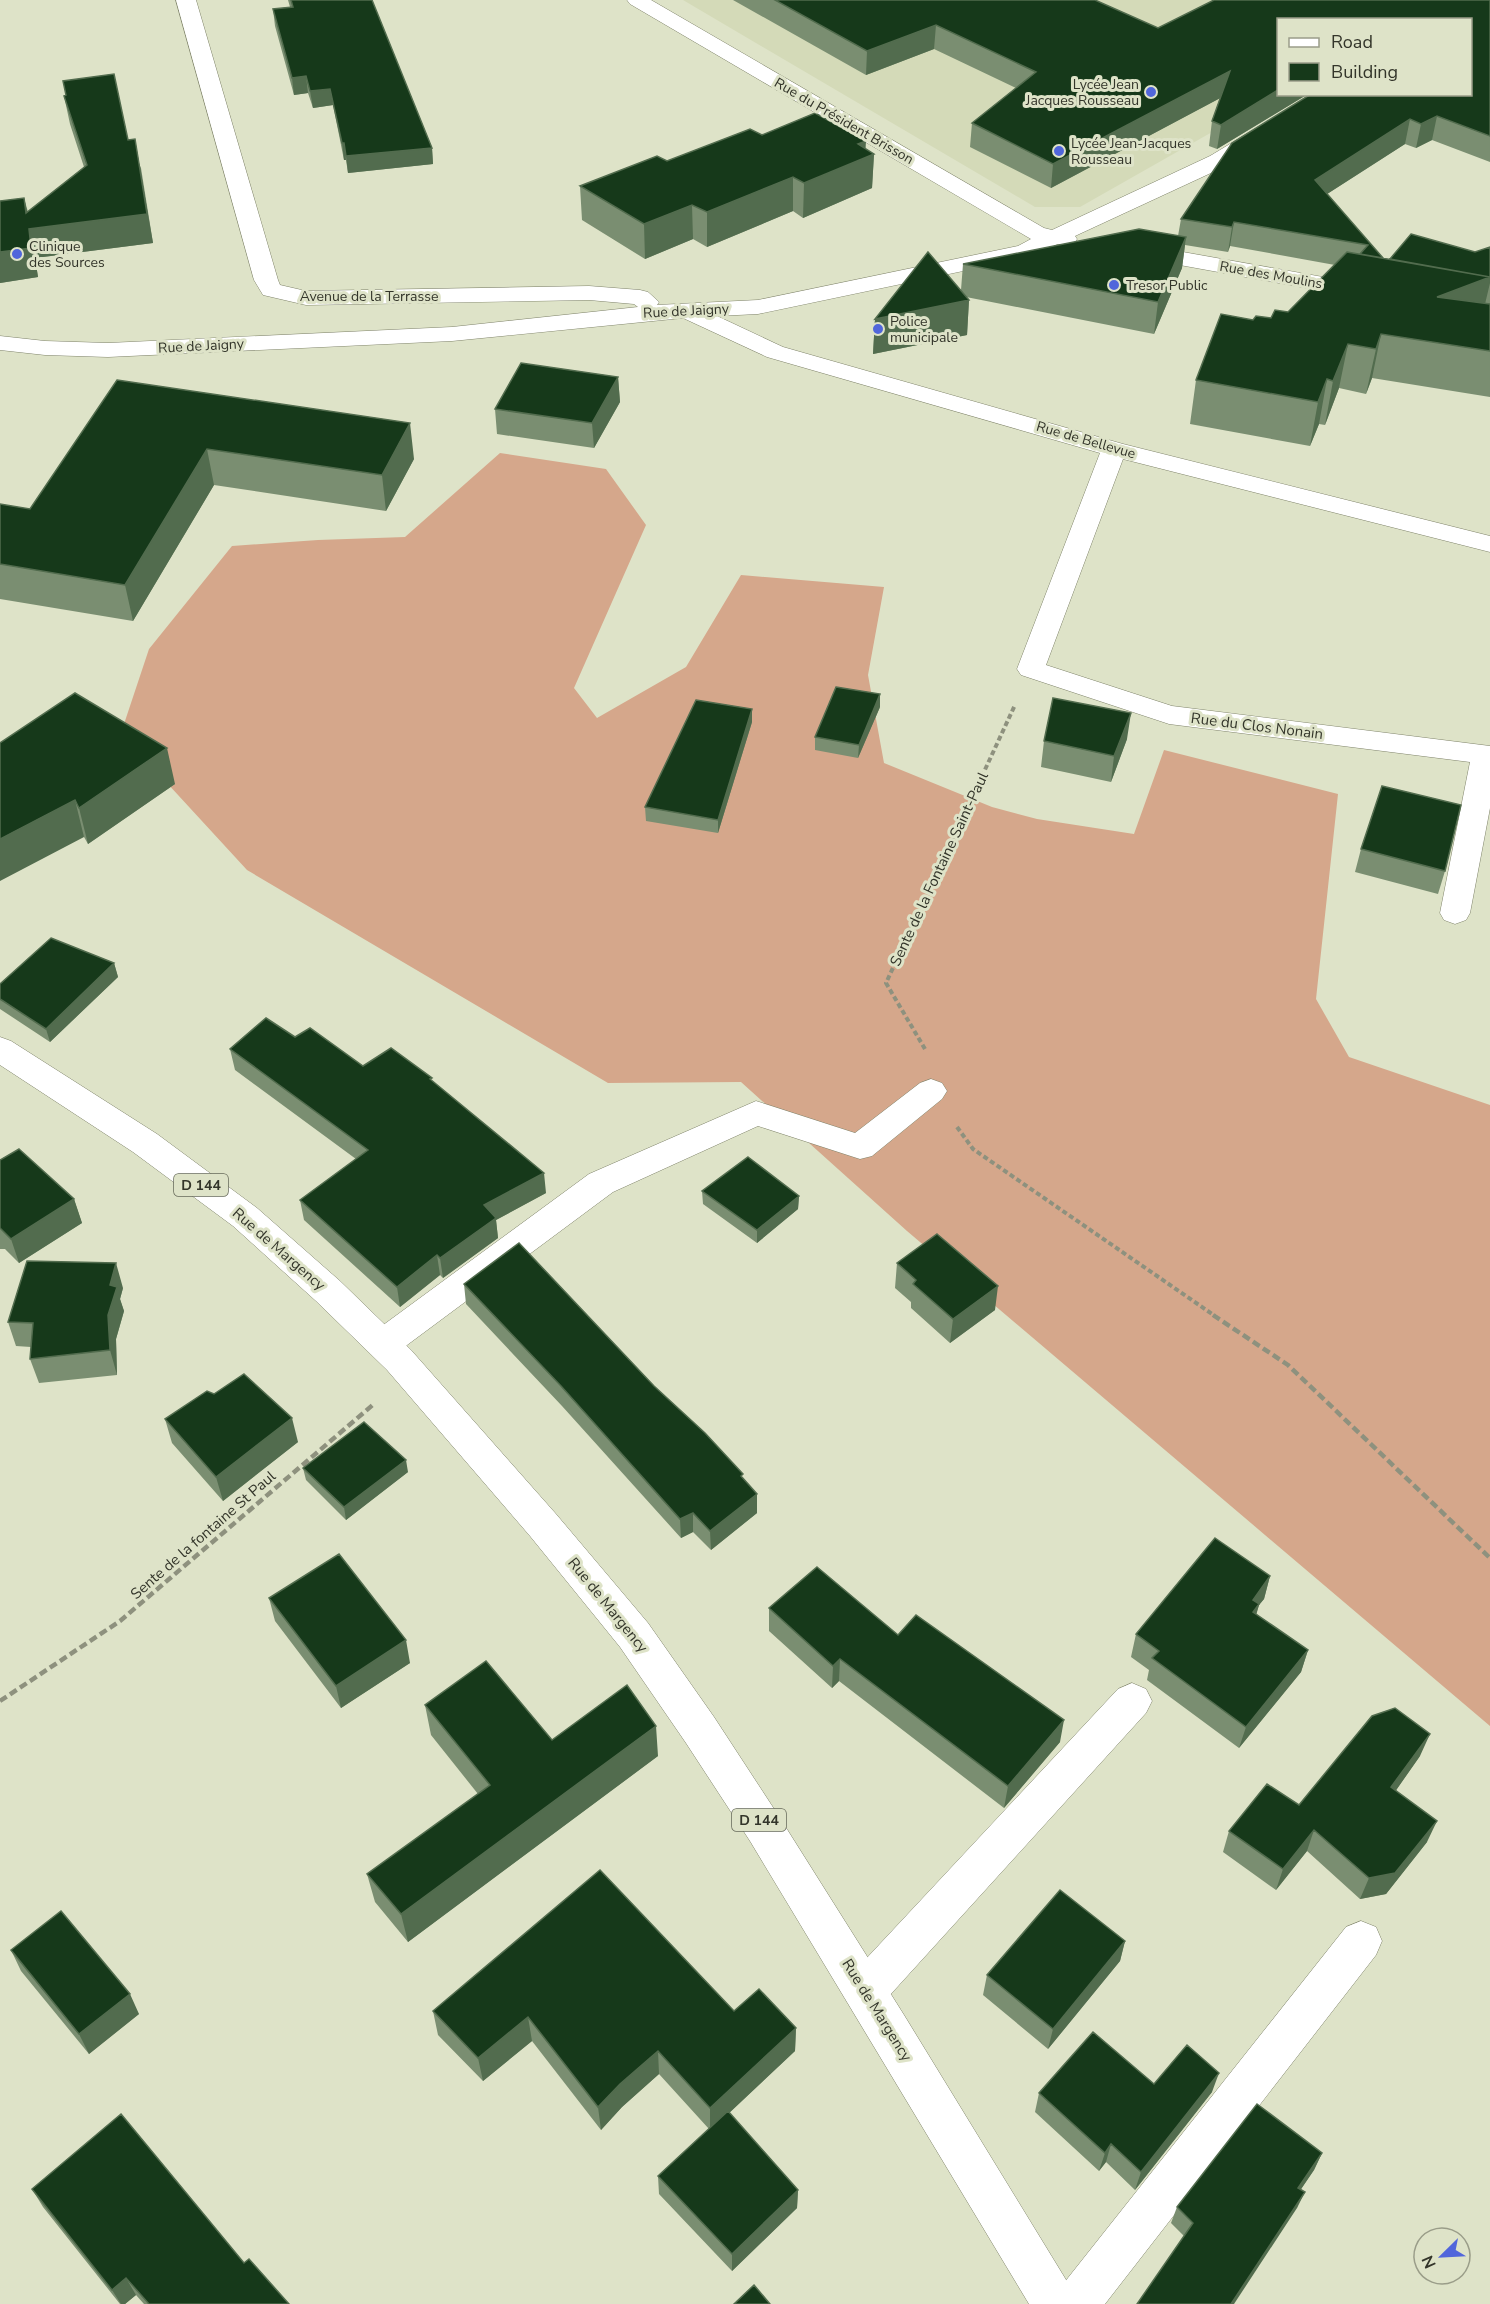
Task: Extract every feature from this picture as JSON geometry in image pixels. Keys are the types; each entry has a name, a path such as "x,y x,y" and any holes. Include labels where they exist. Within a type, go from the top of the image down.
{"street":[{"name":"Avenue de la Terrasse","path":"186,0 266,280 271,290 306,298 589,293 640,297 653,306 654,312"},
{"name":"Rue du Président Brisson","path":"637,0 1037,234 1052,237"},
{"name":"Rue de Jaigny","path":"0,343 45,348 108,350 440,335 654,312 758,307 1011,255 1218,161 1326,96"},
{"path":"1052,237 1089,242"},
{"name":"Rue des Moulins","path":"1112,246 1387,296"},
{"name":"Rue de Bellevue","path":"690,312 775,352 1114,448 1490,544"},
{"path":"1031,669 1114,448"},
{"name":"Rue du Clos Nonain","path":"1031,669 1169,715 1488,754"},
{"path":"1455,913 1488,754"},
{"name":"Rue de Margency","path":"0,1049 144,1143 245,1217 383,1344 543,1525 634,1635 764,1827 1055,2304"},
{"path":"383,1344 601,1183 756,1113 860,1147 931,1091"},
{"path":"865,1991 1132,1701"},
{"path":"1076,2304 1360,1941"}],"path":[{"name":"Sente de la Fontaine Saint-Paul","path":"931,1091 934,1065 886,983 1031,669"},
{"path":"931,1091 973,1149 1135,1263 1288,1365 1490,1558"},
{"name":"Sente de la fontaine St Paul","path":"0,1701 120,1621 410,1372"}],"shaded area":[{"name":"Lycée Jean-Jacques Rousseau","path":"683,0 1437,0 1294,18 1277,18 1277,95 1080,207 1035,207"},
{"path":"500,453 606,469 646,525 574,688 597,718 686,667 741,575 884,587 868,675 884,763 992,807 1037,819 1134,834 1164,750 1338,794 1316,999 1349,1057 1490,1105 1490,1726 907,1231 741,1082 608,1083 247,870 121,733 149,649 232,546 405,537"}],"building":[{"path":"291,0 372,0 432,148 346,156 330,89 310,91 306,76 292,78 273,9 293,7"},
{"path":"775,0 1095,0 1158,28 1214,0 1490,0 1490,136 1437,116 1421,124 1410,119 1315,180 1383,258 1360,254 1368,245 1234,222 1232,227 1181,219 1232,143 1308,96 1472,96 1472,18 1277,18 1277,91 1221,125 1212,121 1230,71 1053,164 972,123 1036,72 936,25 867,51"},
{"path":"114,74 128,140 135,139 147,214 29,229 31,248 0,252 0,201 24,198 26,213 87,165 64,96 66,95 63,81"},
{"path":"815,113 866,141 858,144 874,154 804,183 793,177 707,212 692,205 644,224 580,186 657,156 667,161 750,129 762,135"},
{"path":"1139,229 1186,237 1158,302 963,264"},
{"path":"1411,234 1475,252 1490,247 1490,277 1390,259"},
{"path":"928,252 969,300 875,319"},
{"path":"1347,252 1490,277 1437,297 1490,304 1490,351 1381,334 1376,349 1348,344 1333,381 1327,379 1318,402 1196,380 1221,314 1253,320 1256,316 1271,318 1275,310 1288,312"},
{"path":"521,363 618,377 592,423 495,409"},
{"path":"117,380 410,423 382,475 207,449 125,585 0,564 0,504 30,509"},
{"path":"836,687 880,694 859,745 815,737"},
{"path":"75,693 167,748 79,808 75,800 0,839 0,743"},
{"path":"1053,698 1131,713 1114,756 1044,741"},
{"path":"696,700 752,709 718,820 645,807"},
{"path":"1382,786 1461,805 1445,871 1361,849"},
{"path":"51,938 114,963 46,1029 0,999 0,984"},
{"path":"266,1018 295,1037 310,1028 363,1066 391,1048 432,1078 430,1079 544,1173 484,1205 496,1218 440,1258 437,1255 397,1287 300,1200 368,1150 230,1049"},
{"path":"19,1149 74,1199 11,1239 0,1228 0,1160"},
{"path":"748,1157 799,1196 757,1230 702,1191"},
{"path":"937,1234 998,1286 953,1319 913,1284 916,1280 897,1263"},
{"path":"519,1243 654,1386 705,1433 743,1474 741,1476 757,1494 710,1531 693,1513 680,1519 561,1386 464,1284"},
{"path":"27,1261 116,1263 110,1285 117,1287 108,1315 110,1350 30,1359 33,1323 8,1322"},
{"path":"244,1374 292,1418 216,1477 165,1419 207,1391 214,1394"},
{"path":"364,1422 406,1460 344,1507 303,1468"},
{"path":"1215,1538 1270,1576 1253,1600 1259,1604 1253,1612 1308,1650 1246,1727 1152,1658 1159,1651 1136,1634"},
{"path":"339,1554 406,1640 336,1686 269,1598"},
{"path":"817,1567 898,1635 916,1615 1064,1720 1008,1786 840,1659 833,1666 769,1608"},
{"path":"486,1661 552,1740 627,1685 656,1726 401,1914 367,1874 490,1785 425,1705"},
{"path":"1395,1708 1430,1734 1391,1787 1437,1821 1395,1873 1369,1878 1314,1830 1283,1869 1229,1831 1267,1784 1299,1805 1372,1716"},
{"path":"600,1870 734,2011 759,1989 796,2028 710,2108 658,2051 620,2084 598,2107 528,2017 478,2058 433,2011"},
{"path":"1060,1890 1125,1941 1053,2029 987,1975"},
{"path":"61,1911 130,1994 79,2034 11,1950"},
{"path":"1093,2032 1154,2084 1187,2045 1219,2073 1141,2172 1111,2144 1105,2153 1039,2093"},
{"path":"1257,2104 1322,2153 1298,2188 1305,2192 1231,2304 1137,2304 1193,2223 1177,2207"},
{"path":"728,2111 798,2190 732,2254 658,2176"},
{"path":"121,2114 244,2263 249,2259 289,2304 149,2304 126,2278 112,2290 32,2189"},
{"path":"754,2285 770,2304 734,2304"}],"place":[{"name":"Lycée Jean Jacques Rousseau","path":"1151,92"},
{"name":"Lycée Jean-Jacques Rousseau","path":"1059,151"},
{"name":"Clinique des Sources","path":"17,254"},
{"name":"Tresor Public","path":"1114,285"},
{"name":"Police municipale","path":"878,329"}]}
